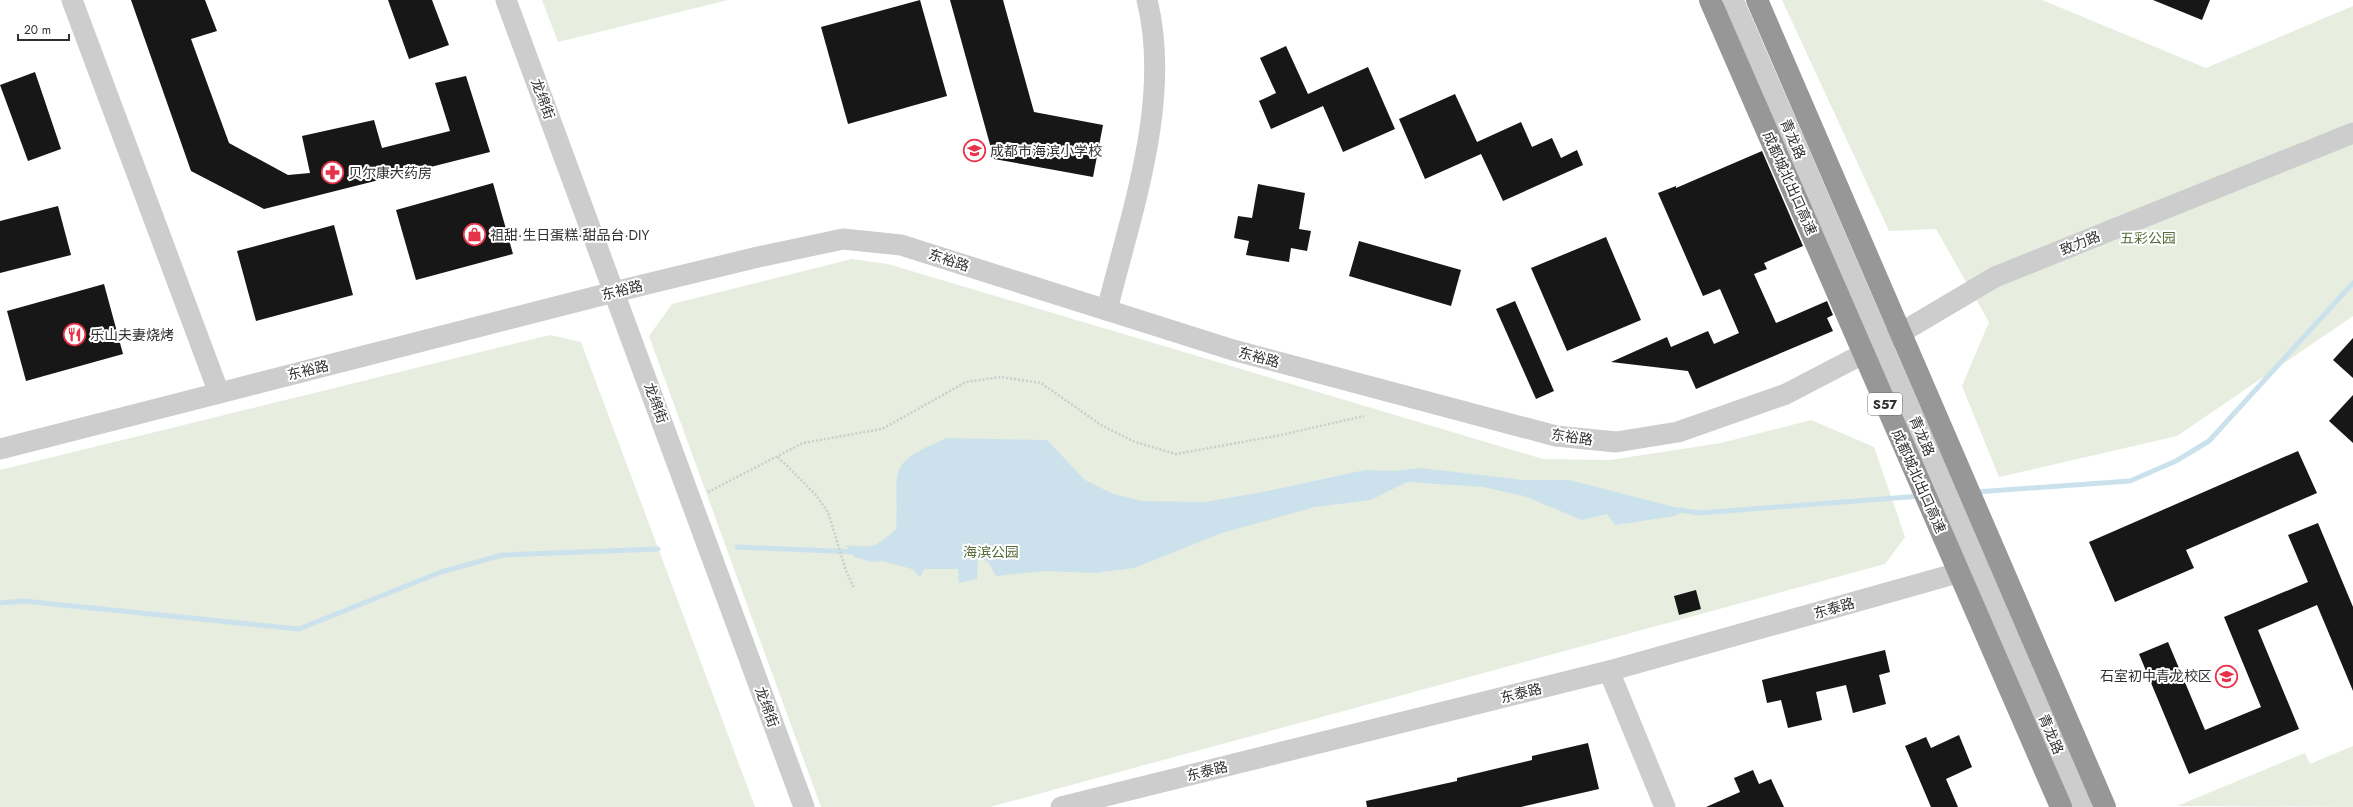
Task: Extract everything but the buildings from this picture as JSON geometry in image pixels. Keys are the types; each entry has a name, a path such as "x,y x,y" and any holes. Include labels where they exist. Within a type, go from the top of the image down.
{"highway":[{"name":"成都城北出口高速","path":"1710,0 2061,807"},
{"path":"1757,0 2105,807"}],"street":[{"path":"72,0 219,393"},
{"name":"龙绵街","path":"506,0 804,807"},
{"path":"1108,310 1150,133 1155,82 1151,15 1147,0"},
{"name":"青龙路","path":"1733,0 2082,807"},
{"name":"致力路","path":"1882,344 1994,277 2353,133"},
{"name":"东裕路","path":"0,449 758,256 843,240 901,245 1233,350 1556,436 1616,442 1678,432 1786,394 1882,344"},
{"name":"东泰路","path":"1061,807 1609,672 1979,568"},
{"path":"1609,672 1665,807"}],"path":[{"path":"692,502 803,443 882,429 966,382 1000,376 1040,383 1101,425 1135,442 1176,454 1281,435 1364,416"},
{"path":"778,457 815,494 828,512 854,588"}],"green space":[{"path":"542,0 728,0 558,42"},
{"name":"五彩公园","path":"1782,0 2042,0 2206,68 2353,6 2353,316 2177,436 1999,477 1962,386 1989,322 1936,229 1889,231"},
{"name":"海滨公园","path":"852,259 888,264 1543,459 1610,460 1721,443 1811,420 1874,447 1905,537 1885,564 990,807 821,807 649,336 672,304"},
{"path":"550,335 581,342 755,807 0,807 0,470"},
{"path":"2353,746 2353,807 2177,806 2305,753 2310,764"}],"water":[{"path":"947,438 1047,440 1085,480 1113,494 1142,501 1205,502 1268,491 1365,470 1394,471 1421,468 1523,480 1569,480 1686,510 1675,516 1615,525 1607,514 1582,520 1524,496 1483,487 1407,482 1371,500 1315,507 1222,533 1134,568 1095,573 1045,571 996,576 988,562 978,557 977,579 959,583 958,569 924,569 920,577 912,569 882,561 872,562 854,557 846,545 873,545 883,540 896,529 897,481 899,471 903,463 912,455 926,447"}],"waterway":[{"path":"1976,492 2130,481 2176,461 2209,441 2353,283"},
{"path":"1680,510 1699,513 1921,496"},
{"path":"737,547 856,552"},
{"path":"0,603 23,601 299,629 441,572 502,555 658,549"}],"place":[{"name":"成都市海滨小学校","path":"975,151"},
{"name":"贝尔康大药房","path":"332,173"},
{"name":"祖甜·生日蛋糕·甜品台·DIY","path":"474,235"},
{"name":"乐山夫妻烧烤","path":"75,335"},
{"name":"石室初中青龙校区","path":"2227,676"}]}
